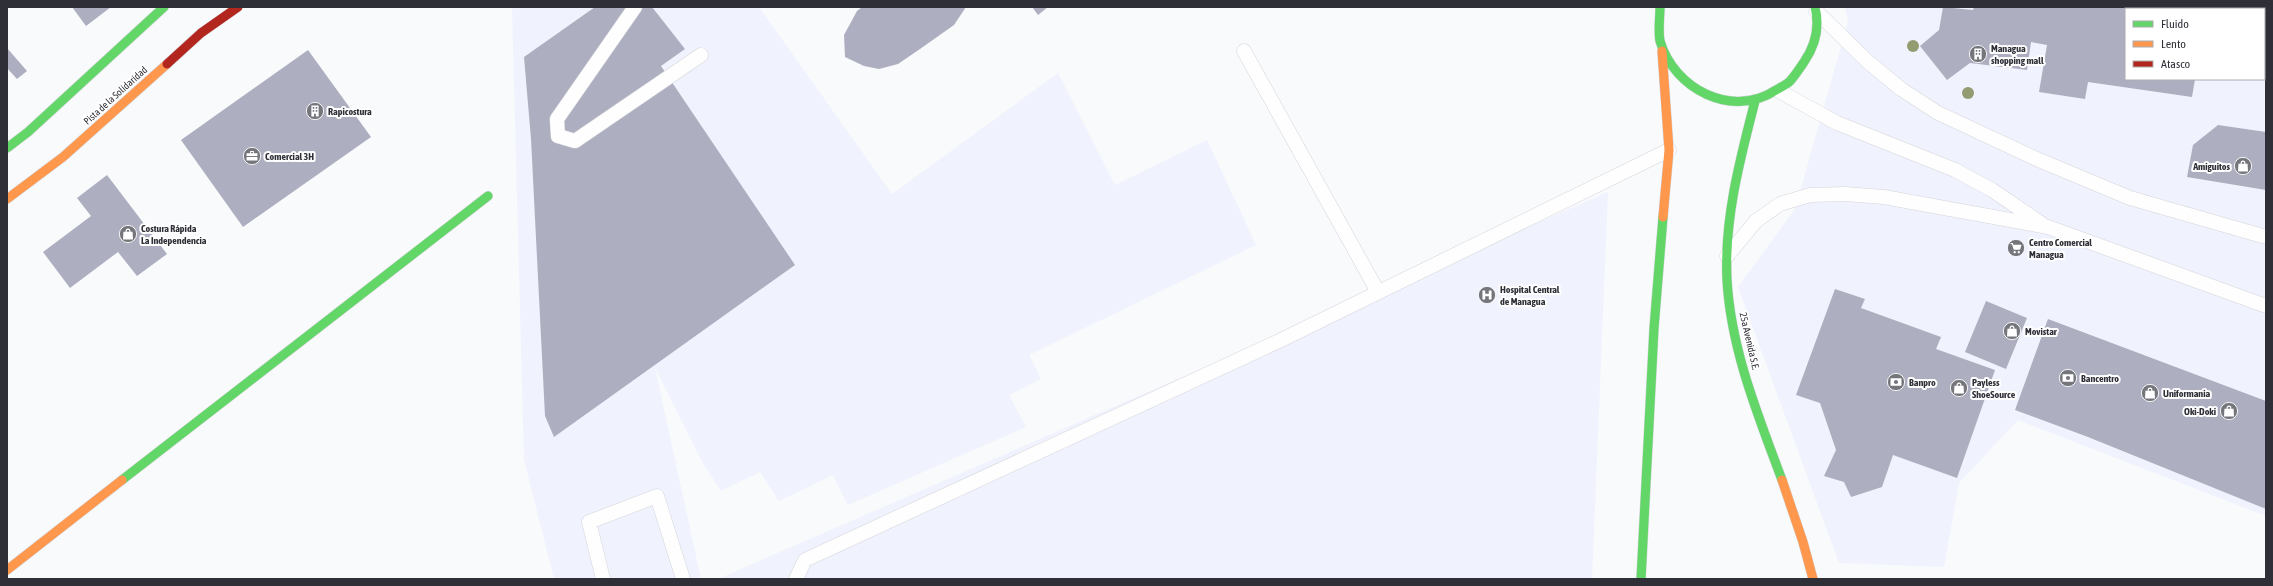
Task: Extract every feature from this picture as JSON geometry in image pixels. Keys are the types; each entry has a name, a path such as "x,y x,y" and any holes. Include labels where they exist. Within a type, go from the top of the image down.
{"street":[{"path":"7,148 28,132 164,7"},
{"name":"Pista de la Solidaridad","path":"7,199 63,156 201,33 238,7"},
{"path":"1641,579 1654,328 1669,150 1662,50 1657,23 1660,7"},
{"path":"1662,50 1676,75 1699,93 1726,102 1755,101 1779,91 1802,70 1815,42 1816,9"},
{"name":"25a Avenida S.E.","path":"1755,101 1739,164 1730,213 1727,281 1739,348 1750,391 1806,543 1813,579"},
{"path":"7,570 488,196"}],"lane":[{"path":"635,7 557,119 558,136 575,141 701,55"},
{"path":"1816,9 1867,61 1901,89 1938,112 2039,160 2130,198 2266,237"},
{"path":"1244,51 1378,292"},
{"path":"1779,91 1837,123 1955,170 1992,190 2048,227"},
{"path":"796,579 805,560 1279,341 1669,150"},
{"path":"1727,257 1756,221 1780,204 1810,195 1845,194 1884,196 2048,227 2266,306"},
{"path":"603,579 590,522 657,496 683,579"}],"shaded area":[{"path":"512,7 759,7 892,194 1058,73 1115,185 1207,140 1256,245 1029,355 1041,379 1009,395 1026,427 848,505 833,475 779,501 760,472 721,491 703,463 655,368 701,579 554,579 524,460"},
{"name":"Centro Comercial Managua","path":"1845,7 2266,7 2266,516 2018,420 1959,483 1944,567 1839,563 1738,287 1795,209 1848,22"},
{"name":"Hospital Central de Managua","path":"1608,192 1592,579 718,579 1134,398"}],"building":[{"path":"72,7 111,7 86,26"},
{"path":"595,7 652,7 685,49 661,66 795,265 554,437 545,416 531,139 524,57"},
{"path":"862,7 966,7 954,25 898,64 879,69 864,66 845,57 844,35 857,11"},
{"path":"1032,7 1048,7 1038,15"},
{"name":"Managua shopping mall","path":"1943,7 1973,10 1974,7 2173,7 2125,8 2125,80 2195,80 2192,97 2088,82 2085,99 2039,92 2047,45 2031,42 2027,70 1970,63 1947,80 1920,46 1939,30"},
{"path":"7,48 27,71 17,79 7,68"},
{"name":"Comercial 3H","path":"308,50 371,137 243,227 181,140"},
{"path":"2218,125 2266,132 2266,190 2187,177 2193,145"},
{"path":"107,175 167,254 137,276 118,252 70,288 43,252 91,216 77,198"},
{"name":"Banpro","path":"1835,289 1865,299 1861,308 1941,337 1936,349 1995,370 1957,478 1893,455 1882,487 1851,497 1844,482 1824,476 1836,450 1820,403 1796,395"},
{"path":"1986,301 2027,318 2006,369 1965,352"},
{"path":"2048,319 2266,401 2266,509 2088,437 2015,410"}],"traffic: fast":[{"path":"7,148 28,132 164,7"},
{"path":"1660,7 1660,41 1667,58 1678,73 1691,85 1707,94 1724,100 1741,101 1759,98 1776,90 1793,78 1808,56 1814,43 1817,29 1815,7"},
{"path":"1755,101 1734,189 1728,234 1727,280 1734,332 1740,357 1755,407 1782,480"},
{"path":"122,480 488,196"},
{"path":"1641,579 1654,328 1663,217"}],"traffic: slow":[{"path":"1662,51 1669,150 1663,217"},
{"path":"7,199 63,157 167,64"},
{"path":"7,570 122,480"},
{"path":"1782,480 1803,542 1813,579"}],"traffic: jam":[{"path":"167,64 201,33 238,7"}],"place":[{"name":"Managua shopping mall","path":"1978,54"},
{"name":"Rapicostura","path":"315,111"},
{"name":"Comercial 3H","path":"252,156"},
{"name":"Amiguitos","path":"2243,166"},
{"name":"Costura Rápida La Independencia","path":"128,234"},
{"name":"Centro Comercial Managua","path":"2016,248"},
{"name":"Hospital Central de Managua","path":"1487,295"},
{"name":"Movistar","path":"2012,331"},
{"name":"Bancentro","path":"2068,378"},
{"name":"Banpro","path":"1896,382"},
{"name":"Payless ShoeSource","path":"1959,388"},
{"name":"Uniformania","path":"2150,393"},
{"name":"Oki-Doki","path":"2229,411"}]}
